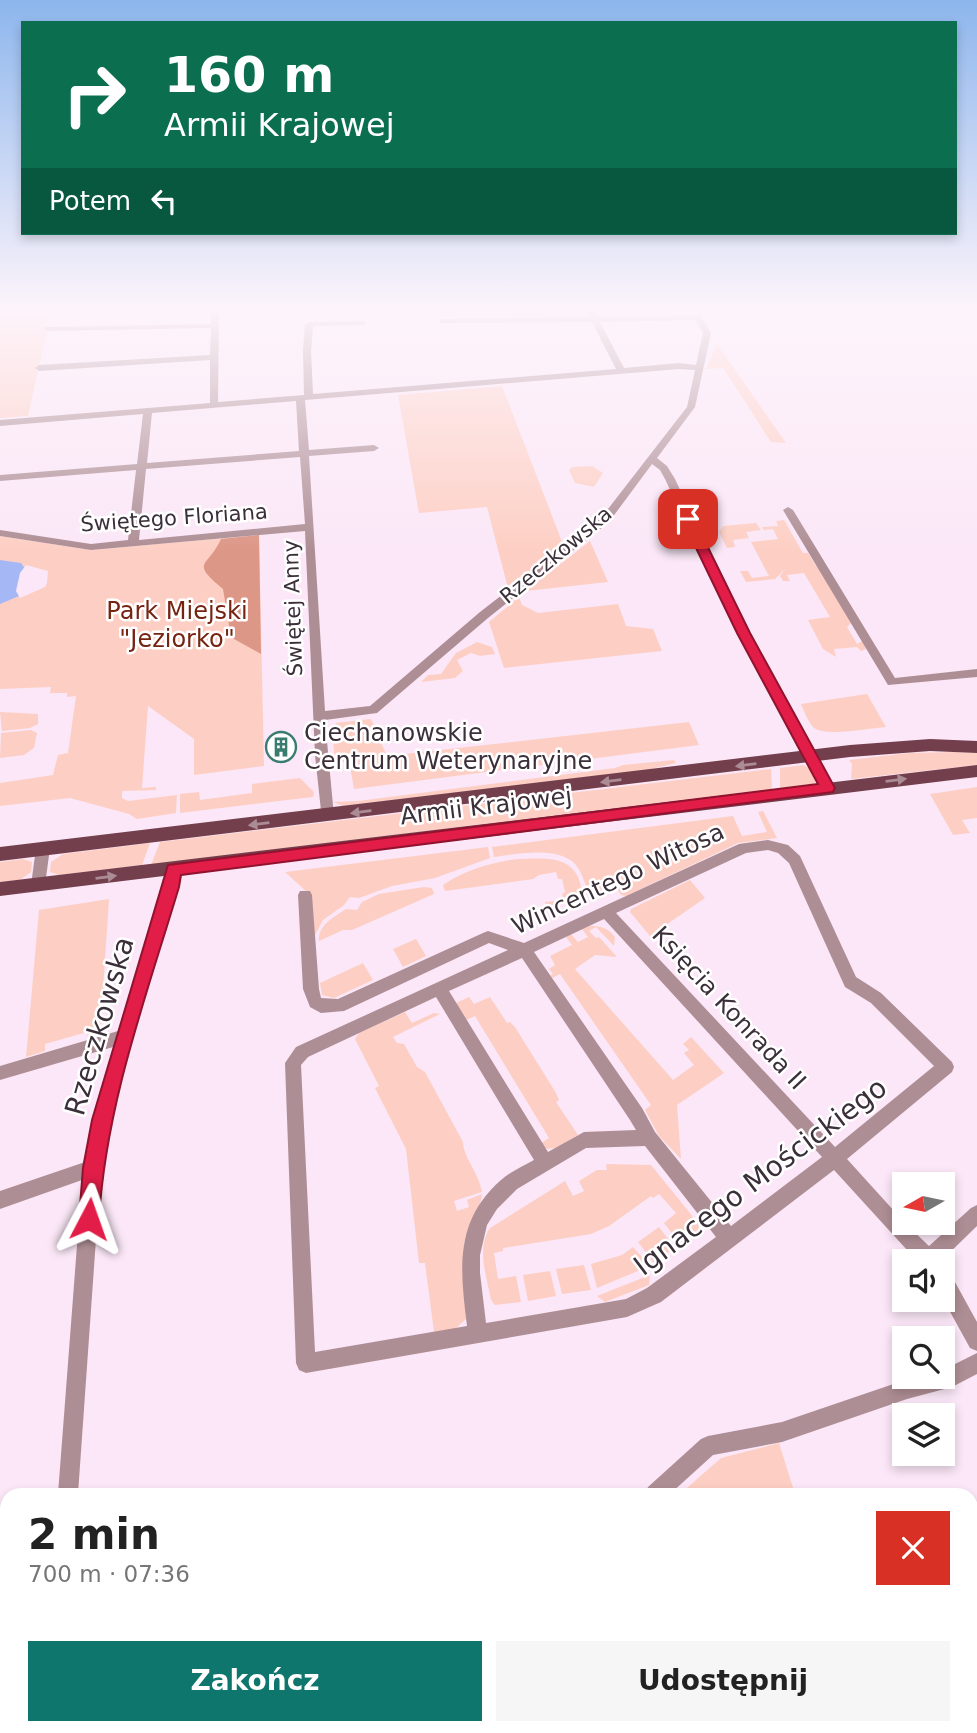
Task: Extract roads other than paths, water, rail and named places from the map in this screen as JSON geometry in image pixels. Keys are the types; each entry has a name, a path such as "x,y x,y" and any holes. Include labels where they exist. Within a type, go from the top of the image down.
{"main road":[{"name":"Armii Krajowej","path":"0,854 904,746 977,747"},
{"name":"Armii Krajowej","path":"0,889 977,771"}],"street":[{"path":"214,389 214,404"},
{"name":"Świętej Anny","path":"305,389 304,453 327,816"},
{"path":"0,423 404,389"},
{"name":"Rzeczkowska","path":"319,716 373,710 484,615 605,520 691,407 695,389"},
{"path":"134,543 148,411"},
{"path":"0,478 374,448"},
{"path":"653,460 664,468 670,479 726,599 828,788"},
{"path":"788,510 892,682 977,673"},
{"name":"Świętego Floriana","path":"0,533 91,547 310,527"},
{"name":"Wincentego Witosa","path":"293,1063 302,1052 744,848 780,846 795,860 850,982 876,999 923,1044"},
{"path":"38,885 43,848"},
{"name":"Rzeczkowska","path":"68,1488 92,1168 102,1120 171,887 173,869"},
{"path":"305,895 311,989 315,1002 321,1006 338,1006 488,937 524,950 636,1114 649,1138 729,1238"},
{"name":"Księcia Konrada II","path":"604,911 920,1249"},
{"path":"439,989 545,1163"},
{"path":"0,1073 125,1036"},
{"name":"Ignacego Mościckiego","path":"293,1063 306,1363 627,1308 654,1295 835,1158 946,1067 923,1044"},
{"path":"478,1334 469,1261 472,1235 482,1217 507,1186 584,1140 649,1138"},
{"path":"0,1200 92,1168"},
{"path":"941,1249 977,1214"},
{"path":"955,1302 977,1341"},
{"path":"662,1488 708,1446 782,1432 908,1389 952,1377 977,1363"}],"water":[{"path":"0,560 21,563 38,588 0,604"}],"place":[{"name":"Ciechanowskie Centrum Weterynaryjne","path":"281,747"}],"park label":[{"name":"Park Miejski \"Jeziorko\"","path":"177,625"}]}
